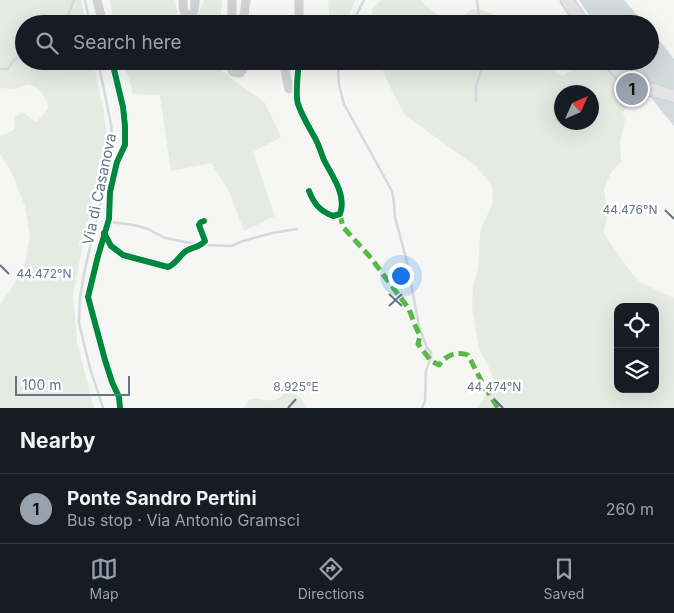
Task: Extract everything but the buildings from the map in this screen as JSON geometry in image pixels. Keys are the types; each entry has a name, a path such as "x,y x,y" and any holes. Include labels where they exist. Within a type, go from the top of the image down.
{"main road":[{"path":"567,0 577,15"},
{"path":"617,70 628,82 674,96"}],"street":[{"path":"97,0 101,15"},
{"path":"182,0 186,15 194,12 195,0"},
{"path":"232,0 232,15"},
{"path":"244,15 246,0"},
{"path":"299,0 299,15"},
{"name":"Via di Casanova","path":"114,70 123,107 125,144 117,162 110,192 108,219 88,297 120,408"},
{"path":"232,70 233,72 240,73 243,70"},
{"path":"285,70 288,89"},
{"path":"298,70 298,102 306,123 338,185 341,201 340,214 332,216 326,214 314,203 309,191"},
{"path":"104,233 111,246 123,255 168,267 172,266 186,251 202,244 204,241 199,224 204,221"}],"shaded area":[{"path":"0,0 81,0 84,15 15,15 15,70 95,70 104,113 108,147 85,234 73,294 77,342 94,408 0,408 0,305 25,263 30,234 25,206 10,169 0,154 0,136 14,130 15,117 22,112 36,122 48,107 42,93 29,84 16,89 0,88"},
{"path":"110,0 175,0 178,15 112,15"},
{"path":"204,0 222,0 221,15 198,15"},
{"path":"328,0 355,0 349,15 329,15"},
{"path":"381,0 421,0 438,15 372,15 372,9"},
{"path":"579,0 624,0 637,15 589,15"},
{"path":"473,9 495,15 464,15"},
{"path":"659,40 674,59 674,126 628,70 659,70"},
{"path":"126,70 221,70 265,103 281,137 253,152 275,216 244,231 228,189 211,163 171,171 160,95 133,94"},
{"path":"383,70 552,70 563,76 572,70 611,70 622,84 634,93 630,105 623,113 625,119 620,144 621,162 611,172 604,189 608,214 604,231 606,237 632,274 641,283 674,298 674,408 478,408 493,380 489,367 479,350 472,307 473,287 478,268 482,226 493,203 492,186 477,167 405,115"},
{"path":"288,389 301,398 307,408 244,408 250,399 276,400"}],"waterway":[{"path":"68,15 74,0"},
{"path":"85,0 88,15"},
{"path":"356,15 364,0"},
{"path":"477,0 479,15"},
{"path":"0,69 8,69 15,59"},
{"path":"100,70 111,124 113,150 85,269 80,298 79,323 90,368 103,408"},
{"path":"339,70 339,85 344,104 392,191 395,217 407,262 419,326 427,348 431,352 431,358 426,370 425,401 422,408"},
{"path":"476,100 476,87 481,70"},
{"path":"110,222 134,225 148,229 165,238 196,244"},
{"path":"204,245 231,246 272,233 297,229"}],"marked path":[{"path":"340,214 343,227 371,258 409,309 420,336 418,344 431,361 439,365 452,355 459,353 468,355 498,408"}],"cycle path":[{"path":"114,70 123,107 125,145 117,162 110,192 109,219 88,297 105,360 119,397 120,408"},
{"path":"298,70 298,104 338,186 342,200 340,214 333,216 324,212 315,203 309,191"},
{"path":"104,233 111,246 123,255 168,267 186,251 199,246 205,241 199,225 204,221"}],"place":[{"name":"Ponte Sandro Pertini","path":"632,89"}]}
